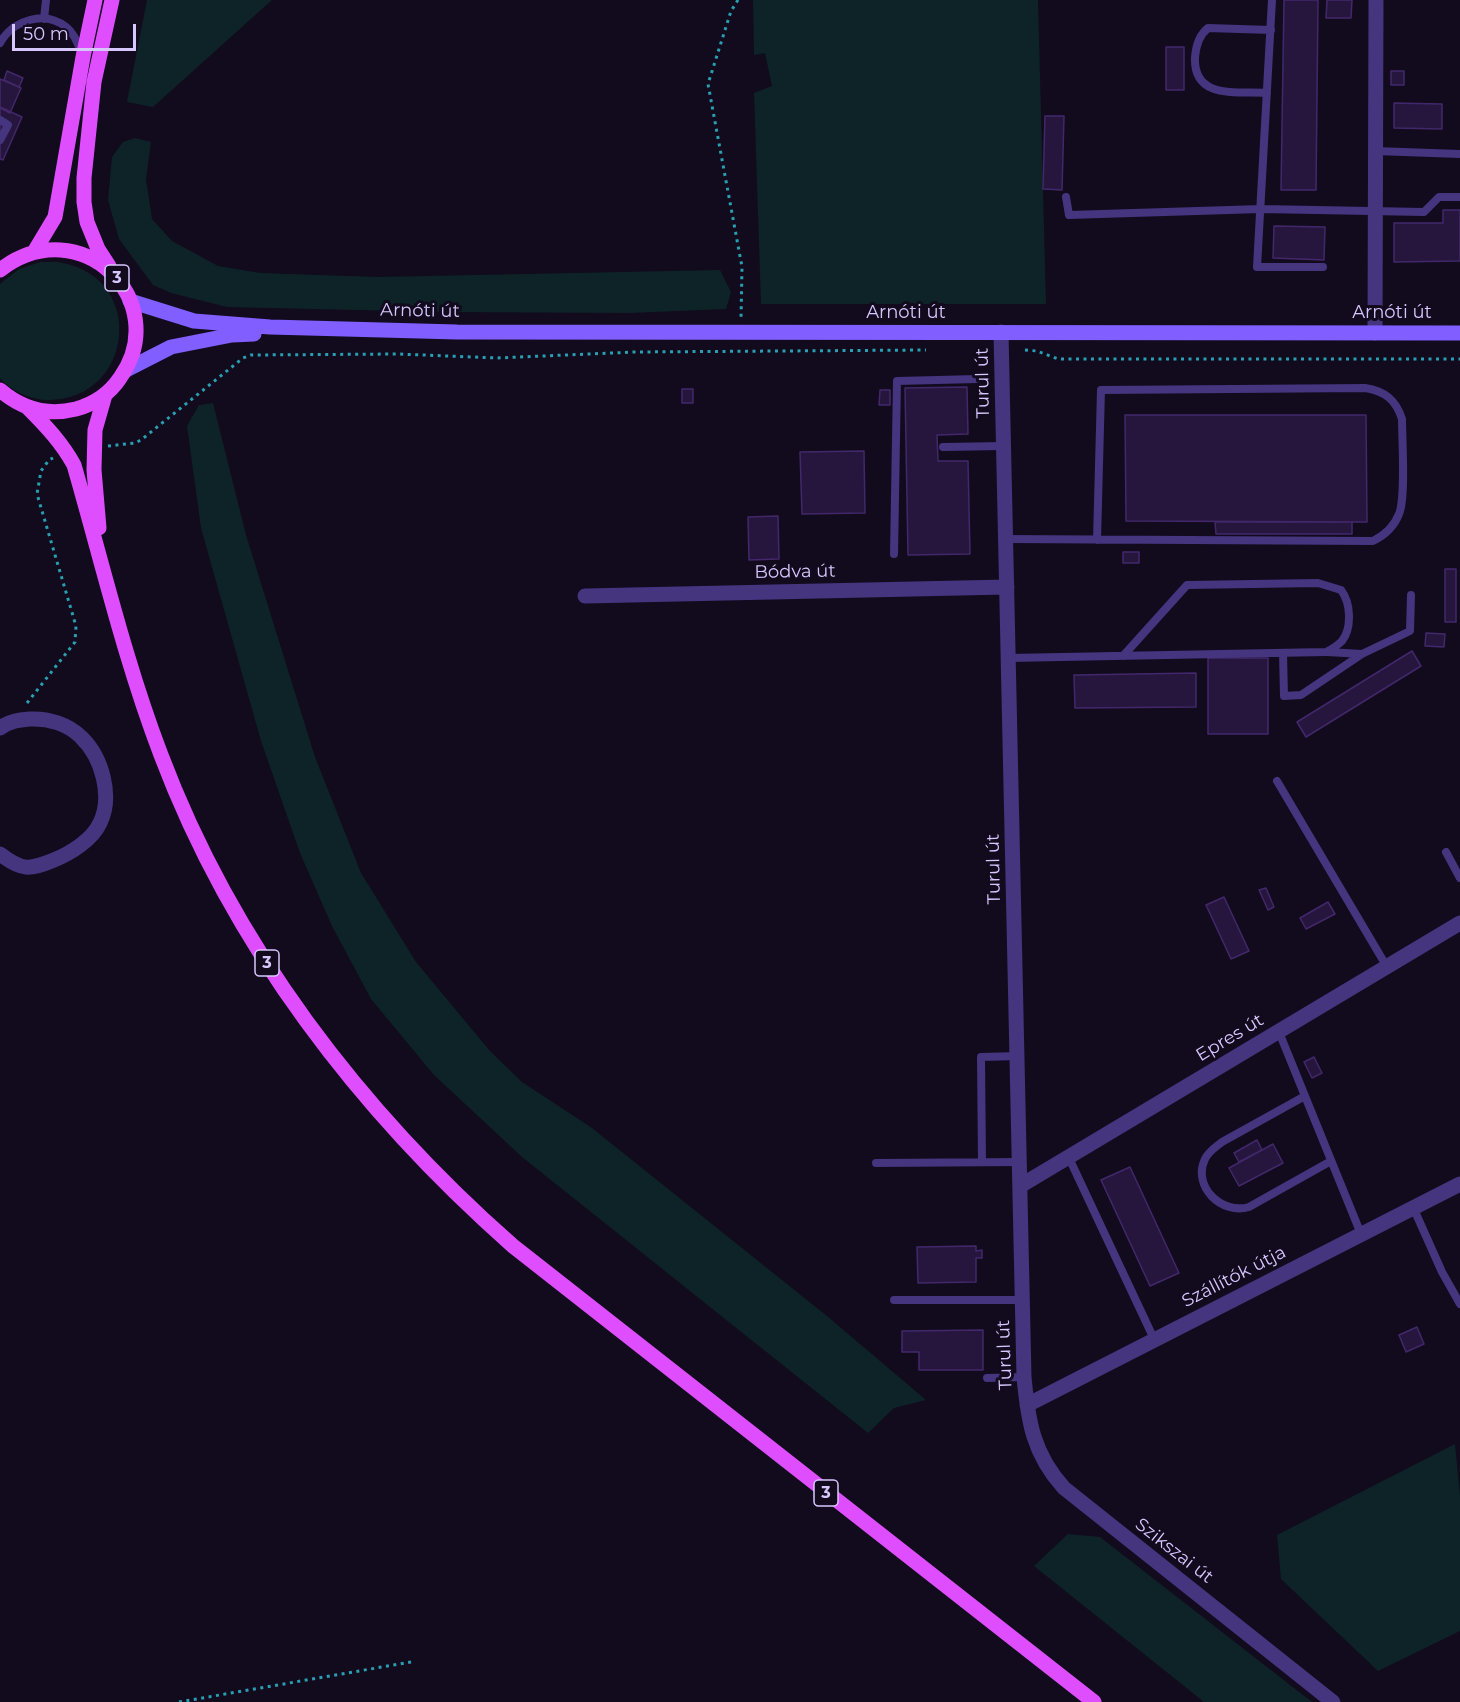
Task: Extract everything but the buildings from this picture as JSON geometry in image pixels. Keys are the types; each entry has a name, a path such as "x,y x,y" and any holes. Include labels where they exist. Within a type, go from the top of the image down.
{"main road":[{"path":"34,252 55,217 82,57 95,0"},
{"name":"3","path":"4,396 28,408 41,411 68,411 105,395 126,370 132,354 136,336 135,318 130,301 92,237 84,202 84,178 94,82 112,0"},
{"name":"3","path":"3,265 34,252 58,249 84,255 96,261 117,278"},
{"path":"130,301 194,321 270,327 351,329"},
{"path":"126,370 171,347 232,335 351,329"},
{"name":"Arnóti út","path":"351,329 457,332 1460,333"},
{"name":"3","path":"102,562 94,447 95,430 105,395"},
{"name":"3","path":"28,408 52,432 74,465 142,704 161,756 207,862 275,977 353,1082 436,1175 522,1254 1094,1702"}],"street":[{"path":"1375,333 1376,0"},
{"name":"Turul út","path":"1002,332 1024,1377 1027,1405"},
{"name":"Bódva út","path":"585,596 1006,587"},
{"path":"0,854 16,866 24,868 39,866 60,858 77,848 90,835 100,823 104,808 104,780 96,759 80,736 58,723 34,719 7,724"},
{"name":"Epres út","path":"1020,1186 1460,923"},
{"name":"Szállítók útja","path":"1027,1405 1460,1184"},
{"name":"Szikszai út","path":"1027,1405 1030,1426 1040,1454 1054,1477 1064,1488 1333,1702"}],"lane":[{"path":"44,19 46,0"},
{"path":"1272,0 1257,267 1323,267"},
{"path":"0,43 20,22 44,19 66,26 78,43 82,57"},
{"path":"1267,93 1208,88 1199,80 1195,57 1198,40 1208,28 1271,30"},
{"path":"0,120 8,125 0,141"},
{"path":"1375,151 1460,154"},
{"path":"1066,197 1069,215 1261,209 1424,212 1439,197 1460,197"},
{"path":"894,554 897,381 977,379"},
{"path":"1005,539 1097,540 1373,541 1384,536 1392,527 1402,506 1402,419 1399,409 1386,394 1365,388 1101,390 1097,540"},
{"path":"943,447 1003,446"},
{"path":"1123,656 1187,585 1318,583 1341,590 1349,604 1344,638 1337,646 1326,652"},
{"path":"1283,653 1284,696 1301,695 1362,654 1410,631 1411,595"},
{"path":"1009,658 1326,652 1362,654"},
{"path":"1277,781 1387,967"},
{"path":"1446,852 1460,878"},
{"path":"1279,1032 1361,1234"},
{"path":"982,1162 981,1057 1018,1056"},
{"path":"1305,1096 1211,1150 1205,1158 1202,1176 1216,1201 1224,1206 1241,1209 1249,1207 1331,1161"},
{"path":"1069,1158 1154,1339"},
{"path":"876,1163 1020,1162"},
{"path":"1413,1208 1442,1272 1460,1304"},
{"path":"894,1300 1023,1300"},
{"path":"987,1378 1024,1377"}],"path":[{"path":"738,0 731,11 708,84 742,267 741,332"},
{"path":"1001,349 1031,350 1058,359 1460,359"},
{"path":"94,447 135,443 141,440 243,358 251,355 398,354 498,358 635,352 930,350"},
{"path":"7,724 75,642 76,626 38,494 41,471 49,460 66,450"},
{"path":"180,1702 411,1662"}],"green space":[{"path":"147,0 272,0 153,107 127,102"},
{"path":"753,0 1038,0 1046,304 761,304 754,93 772,86 765,53 754,55"},
{"path":"135,138 151,142 146,179 152,219 172,241 218,266 260,273 378,277 720,270 731,292 726,309 629,313 227,307 171,293 153,285 119,239 108,200 112,157 123,142"},
{"path":"40,262 63,263 90,273 108,291 117,313 119,337 113,360 99,380 77,394 49,400 35,399 22,394 0,378 0,284 19,269"},
{"path":"213,403 246,535 315,757 361,873 416,962 490,1051 522,1082 592,1128 827,1316 926,1400 894,1408 868,1433 522,1157 434,1075 371,999 332,926 300,853 261,741 201,528 187,426 199,405"},
{"path":"1455,1444 1460,1496 1460,1631 1378,1671 1281,1579 1277,1535"},
{"path":"1068,1534 1100,1537 1312,1702 1204,1702 1034,1566"}]}
